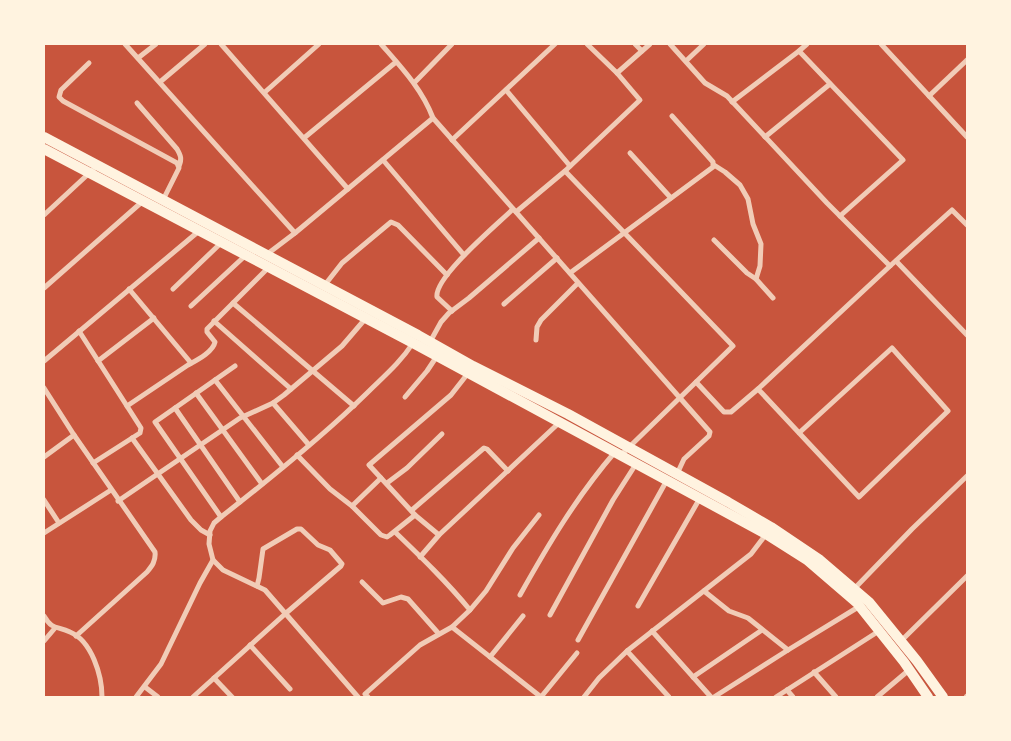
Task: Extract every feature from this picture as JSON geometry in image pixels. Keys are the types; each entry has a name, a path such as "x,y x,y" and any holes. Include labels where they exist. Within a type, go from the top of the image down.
{"highway":[{"path":"44,137 162,200 222,242 366,318 416,339 430,342 471,370"},
{"path":"44,149 143,201 265,255 324,286 416,339 437,356 471,370 564,418 621,451 677,474 820,560 869,602 943,697"},
{"path":"621,451 636,463 700,498 769,530 807,560 860,606 928,697"}],"street":[{"path":"125,44 295,232"},
{"path":"138,58 156,44"},
{"path":"160,82 205,44"},
{"path":"221,44 348,188"},
{"path":"264,92 319,44"},
{"path":"381,44 414,83 428,105 433,118 710,434 684,458 677,474"},
{"path":"414,83 452,44"},
{"path":"452,140 554,44"},
{"path":"452,311 436,294 447,275 464,255 565,171 639,101 640,98 588,44"},
{"path":"635,44 642,51"},
{"path":"617,73 650,44"},
{"path":"670,44 705,83 727,96 890,266"},
{"path":"686,62 704,44"},
{"path":"732,102 807,44"},
{"path":"881,44 967,137"},
{"path":"799,51 903,160 840,216"},
{"path":"929,96 967,60"},
{"path":"304,138 396,62"},
{"path":"89,64 61,90 59,94 60,99 177,163 179,166"},
{"path":"765,137 830,84"},
{"path":"506,90 570,166"},
{"path":"137,103 181,156 179,166 162,200"},
{"path":"672,116 714,165 726,172 740,185 748,199 752,224 761,244 761,260 756,279"},
{"path":"265,255 433,118"},
{"path":"630,153 671,198"},
{"path":"383,160 464,255"},
{"path":"44,215 98,165"},
{"path":"570,273 714,165"},
{"path":"520,595 561,523 621,451 680,398 733,346 565,171"},
{"path":"44,288 143,201"},
{"path":"696,382 724,412 731,412 952,210 967,226"},
{"path":"324,286 342,263 391,222 398,225 447,275"},
{"path":"44,360 204,228"},
{"path":"430,342 441,322 452,311 539,238"},
{"path":"714,240 747,273 756,279 773,298"},
{"path":"172,289 222,242"},
{"path":"191,306 246,255"},
{"path":"504,304 557,258"},
{"path":"896,261 967,336"},
{"path":"127,406 198,360 215,344 207,330 269,267"},
{"path":"536,340 537,327 540,320 578,283"},
{"path":"130,289 191,363"},
{"path":"232,303 354,406"},
{"path":"98,361 154,318"},
{"path":"118,501 243,416 273,402 292,388 342,346 366,318"},
{"path":"214,321 292,388"},
{"path":"79,331 141,428 140,433 93,463"},
{"path":"416,339 403,357 354,406 214,523 209,544 213,560 223,570 264,590 358,697 367,695 420,645 452,627 470,610 486,590 513,548 539,515"},
{"path":"758,388 859,497 948,411 892,348 800,433"},
{"path":"405,397 437,356"},
{"path":"221,517 155,424 155,421 235,366"},
{"path":"439,535 413,513 369,465 436,409 451,395 471,370"},
{"path":"215,380 283,467"},
{"path":"44,388 154,552 154,561 147,572 76,636"},
{"path":"196,393 262,484"},
{"path":"273,402 309,444"},
{"path":"175,408 240,502"},
{"path":"420,557 439,535 564,418"},
{"path":"387,484 407,468 442,434"},
{"path":"44,456 74,435"},
{"path":"132,438 195,524 201,530 210,534"},
{"path":"297,455 330,489 352,506 381,535 387,537 395,532 484,448 508,471"},
{"path":"550,615 613,500 636,463"},
{"path":"854,589 912,528 967,476"},
{"path":"352,506 381,478"},
{"path":"578,640 667,480"},
{"path":"44,533 111,490"},
{"path":"638,606 700,498"},
{"path":"44,500 59,523"},
{"path":"194,697 285,614 342,566 341,562 330,550 319,546 301,529 297,529 263,550 260,578 257,586"},
{"path":"584,697 599,678 627,650 751,554 769,530"},
{"path":"395,532 451,588 470,610"},
{"path":"136,697 161,664 213,560"},
{"path":"901,641 967,576"},
{"path":"362,582 383,603 401,597 408,599 439,634"},
{"path":"704,591 729,611 748,618 788,650"},
{"path":"652,631 713,697 860,606"},
{"path":"44,616 51,626 70,632 88,648 92,656 102,697"},
{"path":"490,657 523,616"},
{"path":"452,627 541,697 577,653"},
{"path":"44,641 55,628"},
{"path":"693,677 762,630"},
{"path":"776,697 879,631"},
{"path":"250,646 290,689"},
{"path":"627,650 669,697"},
{"path":"877,697 909,670"},
{"path":"814,672 836,697"},
{"path":"214,678 232,697"},
{"path":"145,687 158,697"},
{"path":"788,690 793,697"}]}
